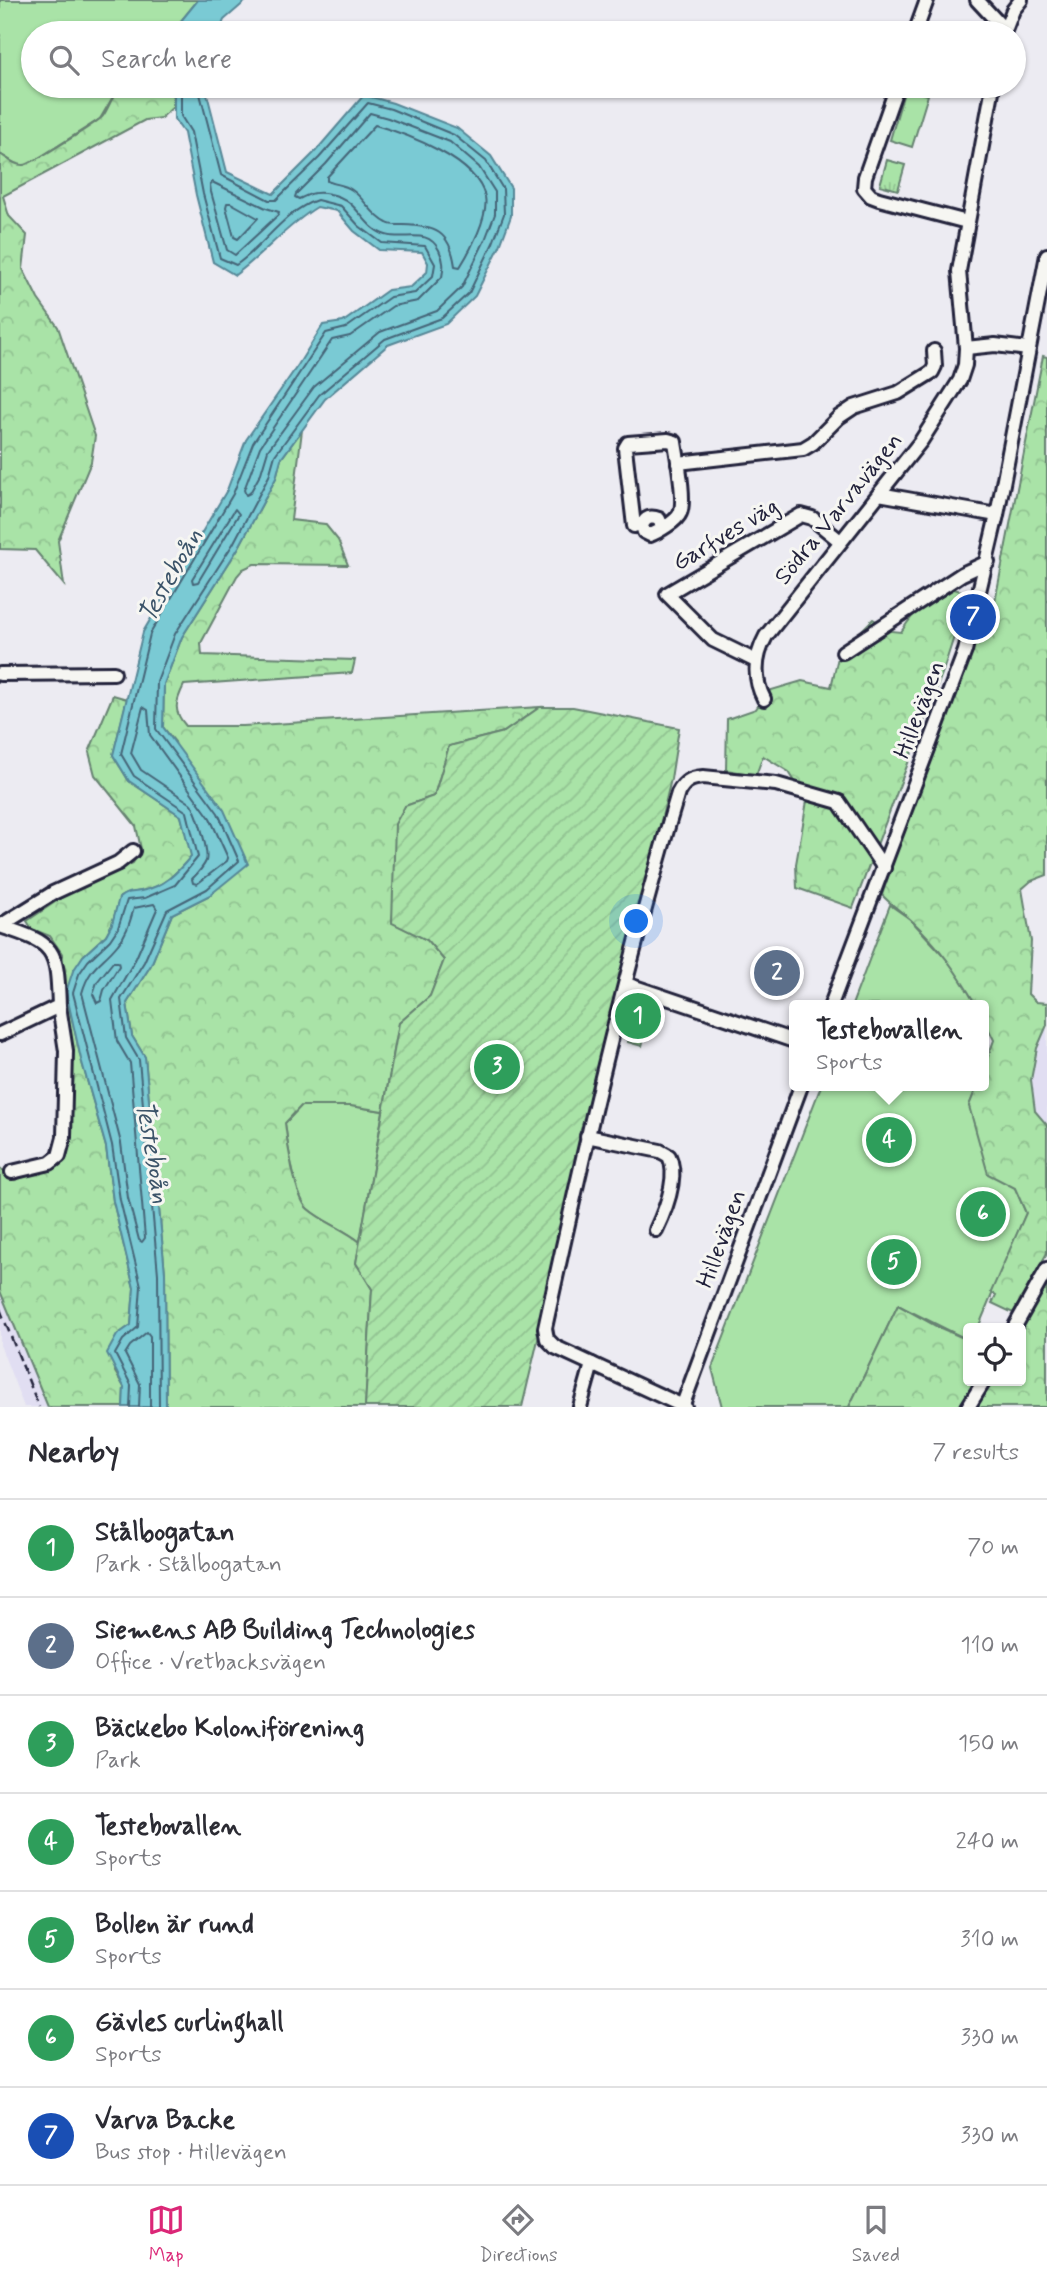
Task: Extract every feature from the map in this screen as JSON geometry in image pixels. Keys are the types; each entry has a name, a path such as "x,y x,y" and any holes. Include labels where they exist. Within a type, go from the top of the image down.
{"street":[{"path":"919,21 927,0"},
{"path":"977,0 995,21"},
{"path":"1008,21 1021,0"},
{"path":"893,98 864,177 864,188 871,196 879,199 967,222"},
{"name":"Södra Varvavägen","path":"756,661 762,643 775,622 879,494 940,413 963,373 966,348 959,271 991,98"},
{"name":"Hillevägen","path":"833,1000 965,651 988,562 1047,255"},
{"path":"966,348 995,345 1028,349"},
{"path":"678,463 803,449 853,407 898,393 932,372 935,366 934,351"},
{"path":"634,526 625,448 628,443 668,440 675,442 682,507 679,516 662,527"},
{"path":"879,494 997,515"},
{"name":"Garfves väg","path":"756,661 713,640 664,591 801,515 812,518 840,541"},
{"path":"843,652 962,574 988,562"},
{"path":"756,661 759,687 764,699"},
{"path":"0,674 114,673"},
{"path":"683,1406 550,1344 545,1328 587,1136 678,793 686,782 703,777 758,781 790,787 839,802 884,868"},
{"path":"0,926 53,893 118,863 134,851"},
{"path":"0,926 33,936 50,949 55,958 66,1051 64,1137 59,1156 50,1163 12,1172"},
{"path":"626,984 789,1039"},
{"path":"0,1034 59,1006"},
{"name":"Hillevägen","path":"683,1406 799,1091"},
{"path":"587,1136 660,1151 669,1156 672,1166 669,1198 656,1230"},
{"path":"1017,1323 1047,1269"},
{"path":"580,1407 592,1364"},
{"path":"968,1407 981,1386"}],"shaded area":[{"path":"1047,1025 1047,1125 1035,1110 1031,1080 1037,1048"},
{"path":"0,1291 48,1407 24,1407 0,1345"}],"green space":[{"path":"0,0 198,0 181,21 21,21 21,98 112,98 100,119 26,166 16,164 0,154"},
{"path":"173,98 173,107 161,118 145,120 3,196 9,216 27,235 23,269 38,299 58,327 95,436 91,462 58,541 64,585 35,550 0,549 0,154 14,163 29,163 98,120 112,99"},
{"path":"902,98 927,98 912,147 890,140"},
{"path":"887,160 905,165 898,190 880,185"},
{"path":"1043,356 1047,357 1047,875 1031,881 1022,889 1031,941 1028,994 1036,1002 1047,1003 1047,1025 1037,1048 1031,1080 1035,1111 1047,1125 1047,1253 1013,1313 992,1303 996,1295 991,1292 1026,1213 1015,1188 988,1174 969,1106 975,1091 989,1091 989,1054 994,1040 989,1030 989,1000 973,1000 939,950 911,920 882,895 919,785 973,643 985,598 995,601"},
{"path":"302,430 291,520 325,524 338,540 348,565 254,564 243,569 201,643 202,655 355,660 352,673 184,685 177,711 186,726 243,726 540,707 504,732 449,746 434,796 405,806 392,922 427,940 444,960 430,996 399,1023 383,1111 351,1106 301,1106 285,1123 292,1169 303,1203 314,1214 360,1242 356,1263 372,1289 365,1407 166,1407 165,1273 145,1057 132,1036 127,1003 151,965 172,914 210,895 175,742 163,727 164,684 182,637 239,547 276,478 281,459"},
{"path":"954,589 968,593 943,671 853,908 797,888 796,864 807,801 789,772 763,756 756,775 726,770 727,719 756,709 768,691 802,681 831,687 839,653 873,619 892,631 901,632 917,610 930,599"},
{"path":"113,695 127,699 113,755 129,781 181,816 192,856 163,882 120,897 106,935 83,956 66,992 81,1059 106,1147 113,1201 134,1288 131,1325 117,1335 115,1372 124,1387 123,1407 48,1407 0,1291 0,1168 15,1180 52,1167 66,1157 69,1135 61,983 63,955 50,936 32,929 27,921 70,892 133,863 141,849 136,826 95,775 89,752"},
{"path":"540,707 573,707 679,728 671,779 522,1407 365,1407 372,1289 356,1263 399,1023 430,996 444,960 427,940 392,923 395,824 405,806 434,796 449,746 504,732"},
{"path":"890,905 910,919 955,968 973,1000 854,1000"},
{"path":"631,1000 653,1006 642,1046 628,1042 632,1029 623,1026"},
{"path":"819,1091 975,1091 969,1106 1026,1213 980,1323 963,1323 963,1338 898,1305 849,1407 722,1407 712,1368"},
{"path":"323,1105 383,1111 360,1242 308,1209 303,1203 296,1182 285,1123 301,1106"},
{"path":"1047,1278 1047,1407 974,1407 983,1386 1026,1386 1026,1323 1024,1323"},
{"path":"898,1305 963,1338 963,1386 974,1386 961,1407 849,1407"}],"water":[{"path":"198,0 247,0 224,21 181,21"},
{"name":"Testeboån","path":"174,98 208,98 227,172 273,194 314,153 361,98 375,98 393,103 457,128 491,156 511,188 511,216 500,246 475,296 446,324 388,345 325,399 281,459 276,478 239,547 182,637 164,684 163,727 224,810 248,864 210,895 172,914 151,965 127,1003 132,1036 145,1057 165,1273 166,1407 123,1407 124,1387 107,1353 117,1335 131,1325 134,1288 113,1201 106,1147 81,1059 66,992 73,971 83,956 106,935 119,898 127,893 163,883 191,856 181,816 129,781 113,755 143,632 227,490 246,440 323,325 343,322 388,290 411,287 427,272 428,263 422,252 379,250 354,231 337,211 317,207 235,275 213,262 184,133 174,119"}],"railway":[{"path":"0,1309 39,1407"}],"place":[{"name":"Varva Backe","path":"973,617"},
{"name":"Siemens AB Building Technologies","path":"777,973"},
{"name":"Stålbogatan","path":"638,1016"},
{"name":"Bäckebo Koloniförening","path":"497,1067"},
{"name":"Testebovallen","path":"889,1140"},
{"name":"Gävles curlinghall","path":"983,1214"},
{"name":"Bollen är rund","path":"894,1262"}]}
